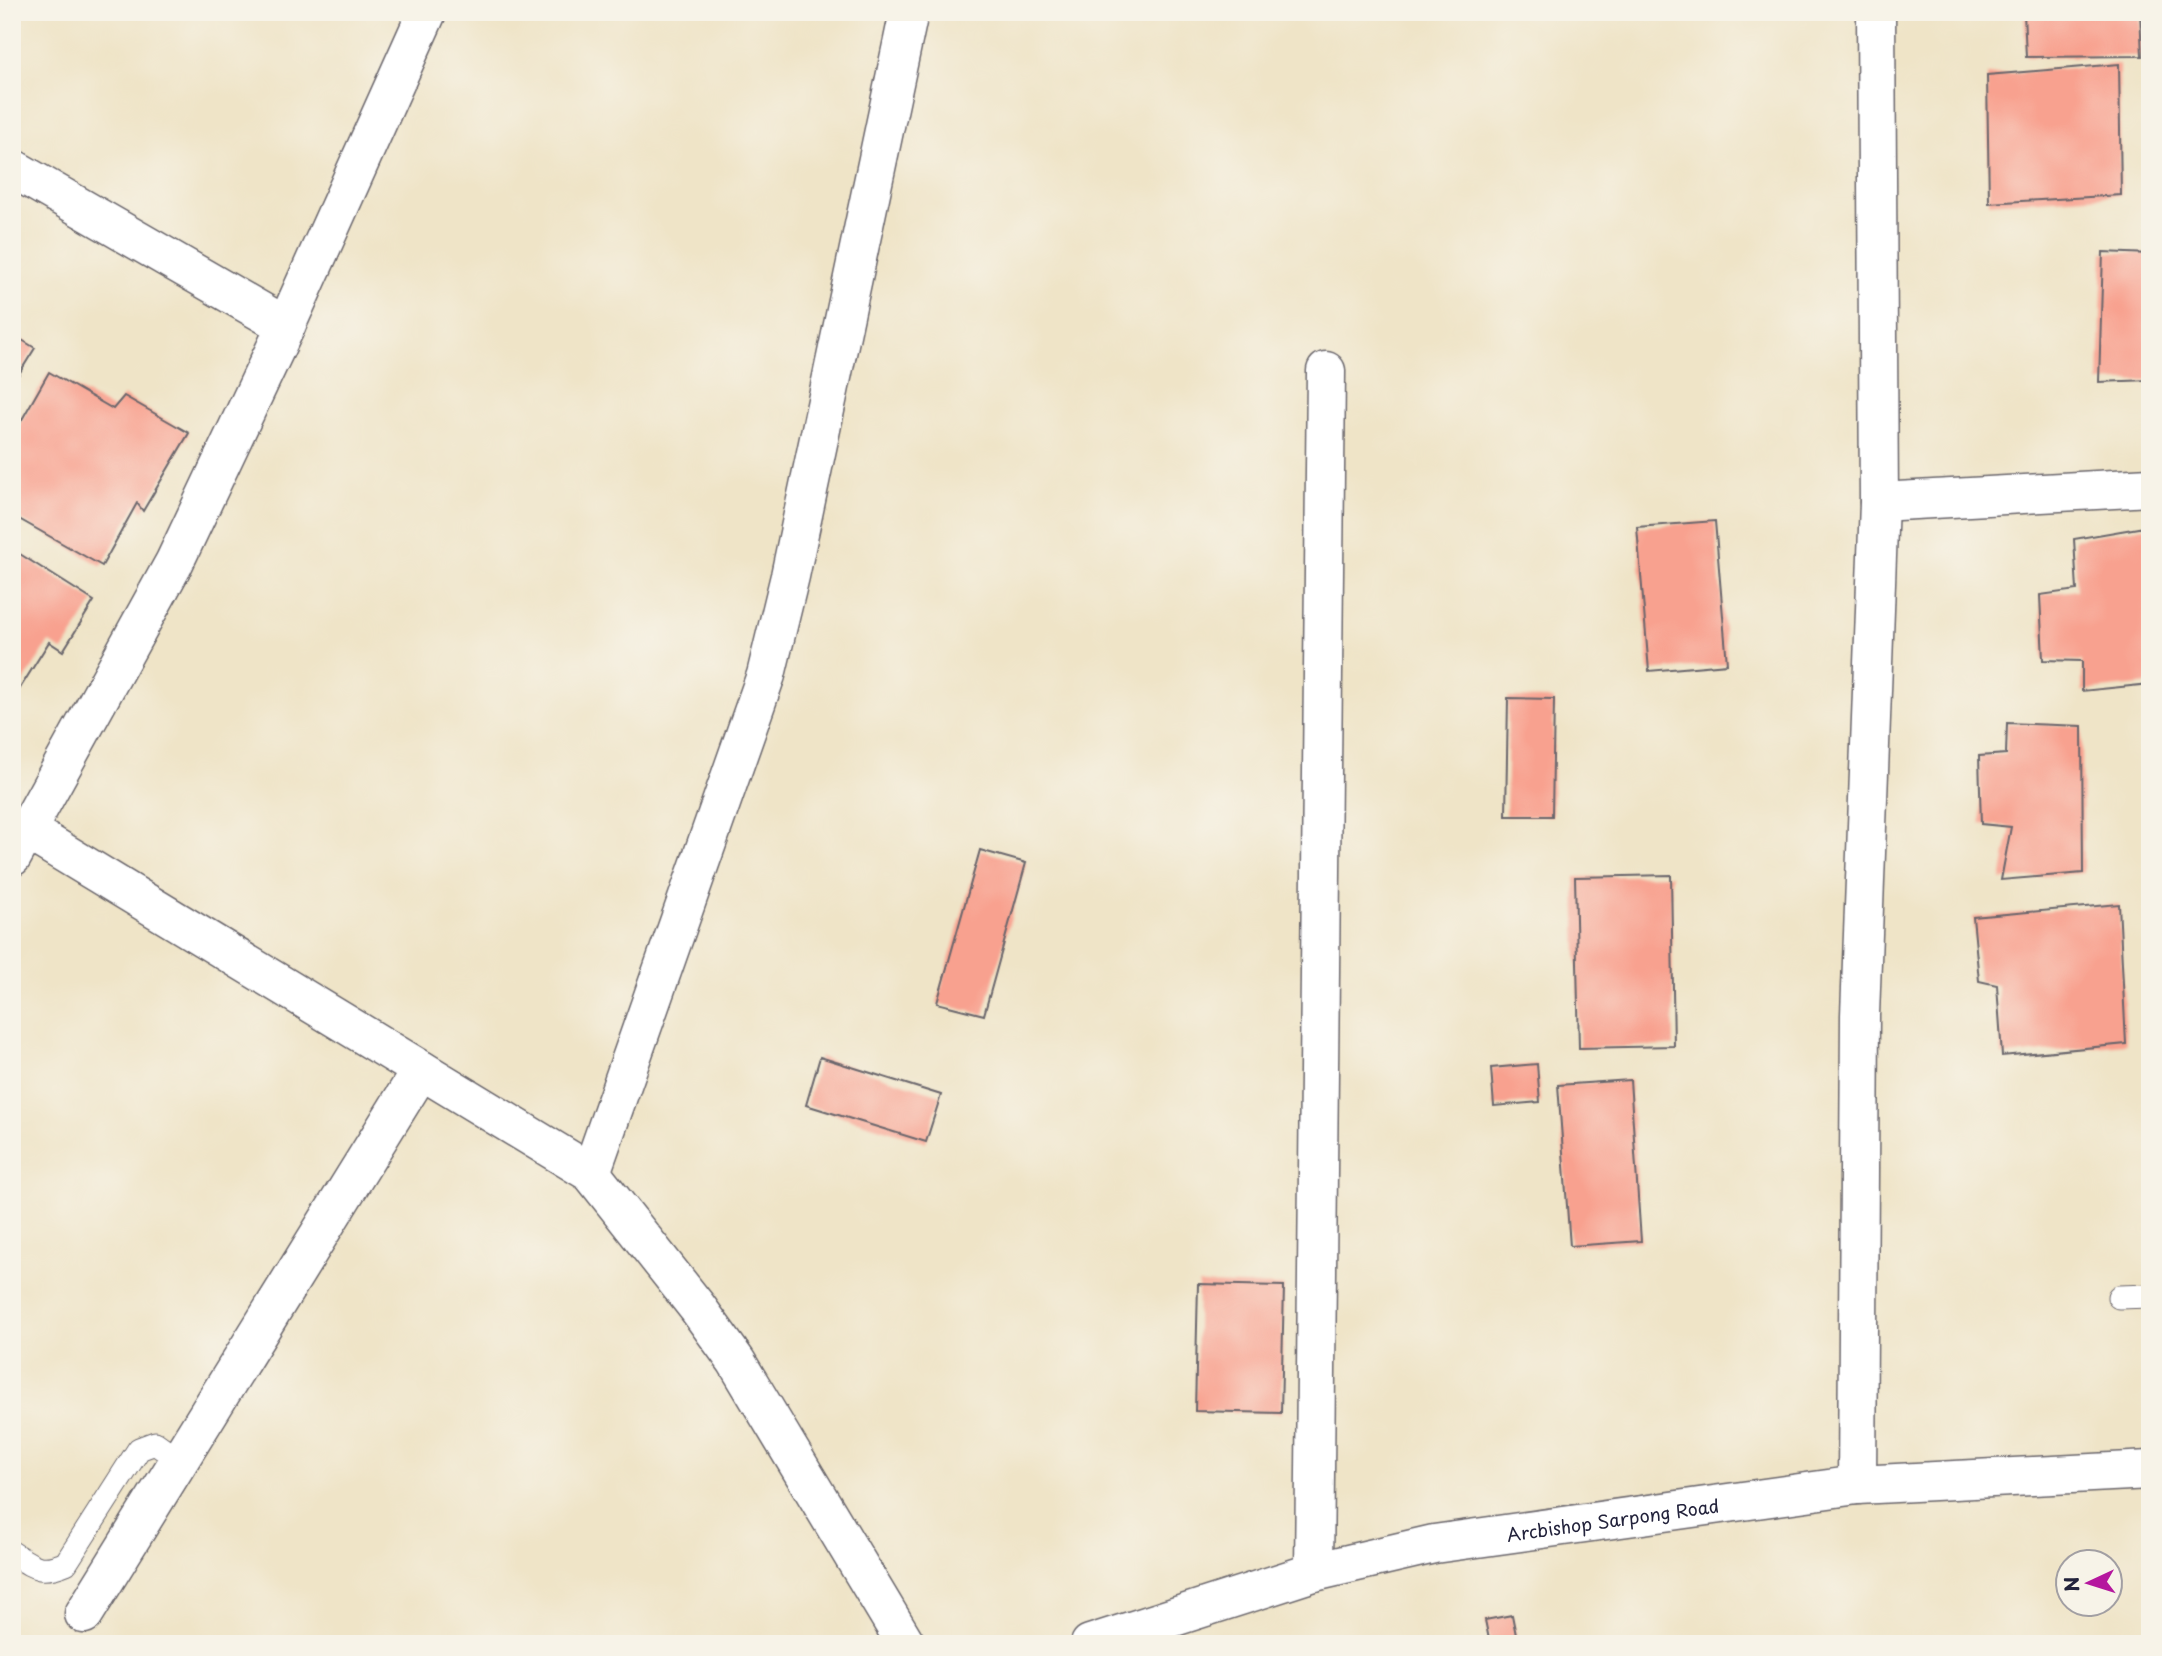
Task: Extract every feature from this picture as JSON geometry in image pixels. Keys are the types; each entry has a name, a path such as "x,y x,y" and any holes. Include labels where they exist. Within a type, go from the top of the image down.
{"street":[{"path":"427,12 286,326 174,563 20,844 421,1070 590,1173 697,1307 736,1361 906,1644"},
{"path":"590,1173 766,675 790,576 909,12"},
{"path":"1857,1485 1860,1016 1878,502 1876,12"},
{"path":"12,168 286,326"},
{"path":"1314,1572 1326,371"},
{"path":"1878,502 2150,486"},
{"path":"83,1614 421,1070"},
{"name":"Arcbishop Sarpong Road","path":"1090,1644 1314,1572 1434,1544 1857,1485 2150,1470"}],"lane":[{"path":"2119,1297 2150,1296"},
{"path":"12,1553 37,1569 52,1569 66,1563 139,1449 155,1443 180,1460"}],"building":[{"path":"2024,12 2140,12 2142,56 2026,57"},
{"path":"2119,64 2121,195 1989,203 1987,75"},
{"path":"2103,252 2150,254 2150,380 2099,382"},
{"path":"12,334 35,348 12,385"},
{"path":"49,372 113,409 124,396 189,433 143,511 137,503 102,566 12,515 12,437"},
{"path":"1715,521 1727,664 1649,671 1637,527"},
{"path":"2150,526 2150,684 2082,691 2082,661 2043,660 2040,595 2077,590 2074,539"},
{"path":"12,549 94,601 63,651 49,642 12,701"},
{"path":"1508,698 1554,699 1552,816 1506,816"},
{"path":"2007,723 2082,726 2083,873 2001,880 2011,827 1981,824 1979,756 2006,754"},
{"path":"980,850 1026,863 984,1015 937,1003"},
{"path":"1671,875 1674,1046 1579,1048 1575,877"},
{"path":"2119,904 2126,1044 2002,1056 1997,985 1979,981 1973,917"},
{"path":"820,1057 941,1095 926,1142 806,1105"},
{"path":"1537,1064 1540,1102 1494,1106 1491,1068"},
{"path":"1630,1080 1641,1241 1570,1246 1558,1085"},
{"path":"1198,1284 1284,1286 1281,1413 1195,1411"},
{"path":"1512,1615 1517,1640 1490,1644 1485,1620"}]}
